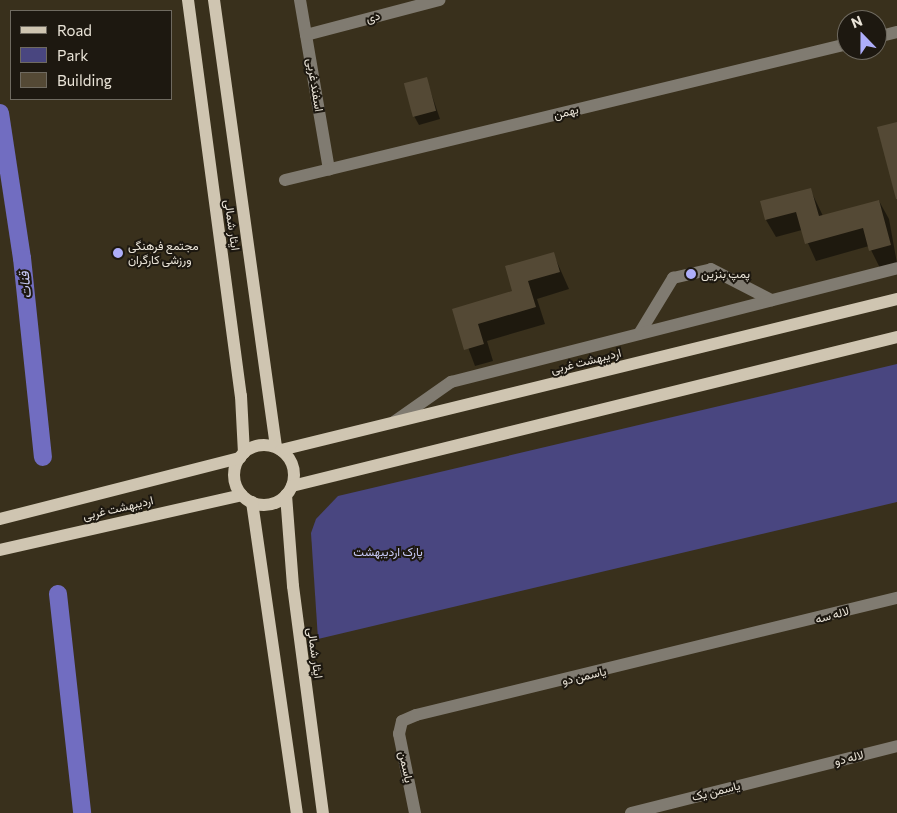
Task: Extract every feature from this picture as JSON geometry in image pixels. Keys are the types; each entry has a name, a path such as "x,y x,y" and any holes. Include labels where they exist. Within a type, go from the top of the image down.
{"main road":[{"name":"ایثار شمالی","path":"188,0 241,396 242,455"},
{"name":"ایثار شمالی","path":"214,0 278,449"},
{"name":"اردیبهشت غربی","path":"278,449 897,299"},
{"path":"247,498 270,504 289,491 897,337"},
{"path":"289,491 294,470 278,449 259,446 242,455 234,477 247,498 297,813"},
{"name":"اردیبهشت غربی","path":"0,519 242,455"},
{"name":"ایثار شمالی","path":"289,491 293,586 323,813"},
{"name":"اردیبهشت غربی","path":"0,550 247,498"}],"street":[{"name":"اسفند غربی","path":"300,0 329,170"},
{"name":"دی","path":"306,35 439,0"},
{"name":"بهمن","path":"285,180 837,46"},
{"path":"394,422 451,382 897,268"},
{"path":"639,334 673,278 711,269 771,300"},
{"name":"لاله سه","path":"767,633 897,598"},
{"name":"یاسمن دو","path":"402,722 767,633"},
{"name":"یاسمن","path":"402,722 399,734 415,813"},
{"name":"لاله دو","path":"801,770 897,746"},
{"name":"یاسمن یک","path":"631,813 801,770"}],"green space":[{"name":"پارک اردیبهشت","path":"897,364 897,502 318,639 311,533 316,519 338,496"}],"building":[{"path":"427,77 436,111 413,117 404,83"},
{"path":"897,122 897,199 896,199 877,127"},
{"path":"811,188 819,216 879,200 891,245 869,251 863,228 805,244 796,212 765,220 760,201"},
{"path":"554,252 560,272 528,281 536,307 478,324 484,344 464,350 452,309 512,291 505,266"}],"waterway":[{"name":"قنات","path":"0,113 22,258 43,457"},
{"path":"58,594 82,813"}],"place":[{"name":"مجتمع فرهنگی ورزشی کارگران","path":"118,253"},
{"name":"پمپ بنزین","path":"691,274"}]}
